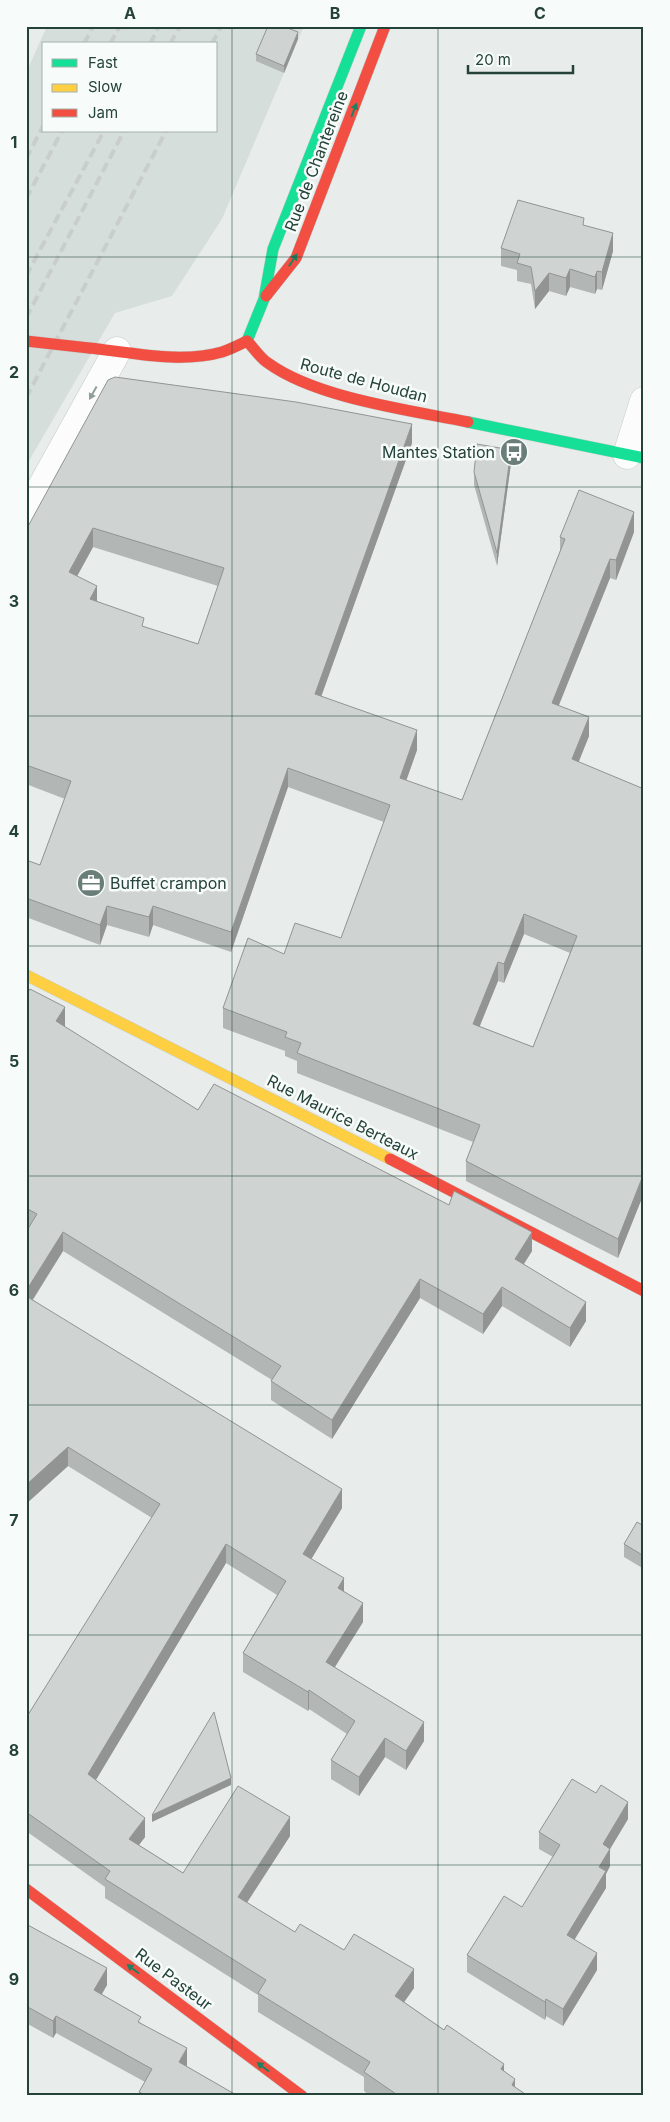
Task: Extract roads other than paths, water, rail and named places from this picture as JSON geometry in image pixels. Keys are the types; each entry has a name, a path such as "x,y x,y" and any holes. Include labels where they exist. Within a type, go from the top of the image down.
{"main road":[{"name":"Rue de Chantereine","path":"247,341 264,299 273,249 361,26"},
{"name":"Rue de Chantereine","path":"264,299 296,258 385,26"},
{"path":"26,341 175,356 220,352 247,341"},
{"name":"Route de Houdan","path":"247,341 266,362 288,376 317,387 368,401 635,456"},
{"name":"Rue Maurice Berteaux","path":"26,975 373,1150 644,1290"},
{"name":"Rue Pasteur","path":"26,1889 302,2096"}],"street":[{"path":"26,515 117,351"},
{"path":"635,456 644,401"}],"railway":[{"path":"85,42 93,26"},
{"path":"111,42 120,26"},
{"path":"151,42 159,26"},
{"path":"171,42 180,26"},
{"path":"213,42 221,26"},
{"path":"26,159 42,128"},
{"path":"26,199 61,132"},
{"path":"26,276 103,132"},
{"path":"26,318 123,132"},
{"path":"26,398 165,132"}],"place":[{"name":"Mantes Station","path":"514,452"},
{"name":"Buffet crampon","path":"91,883"}]}
